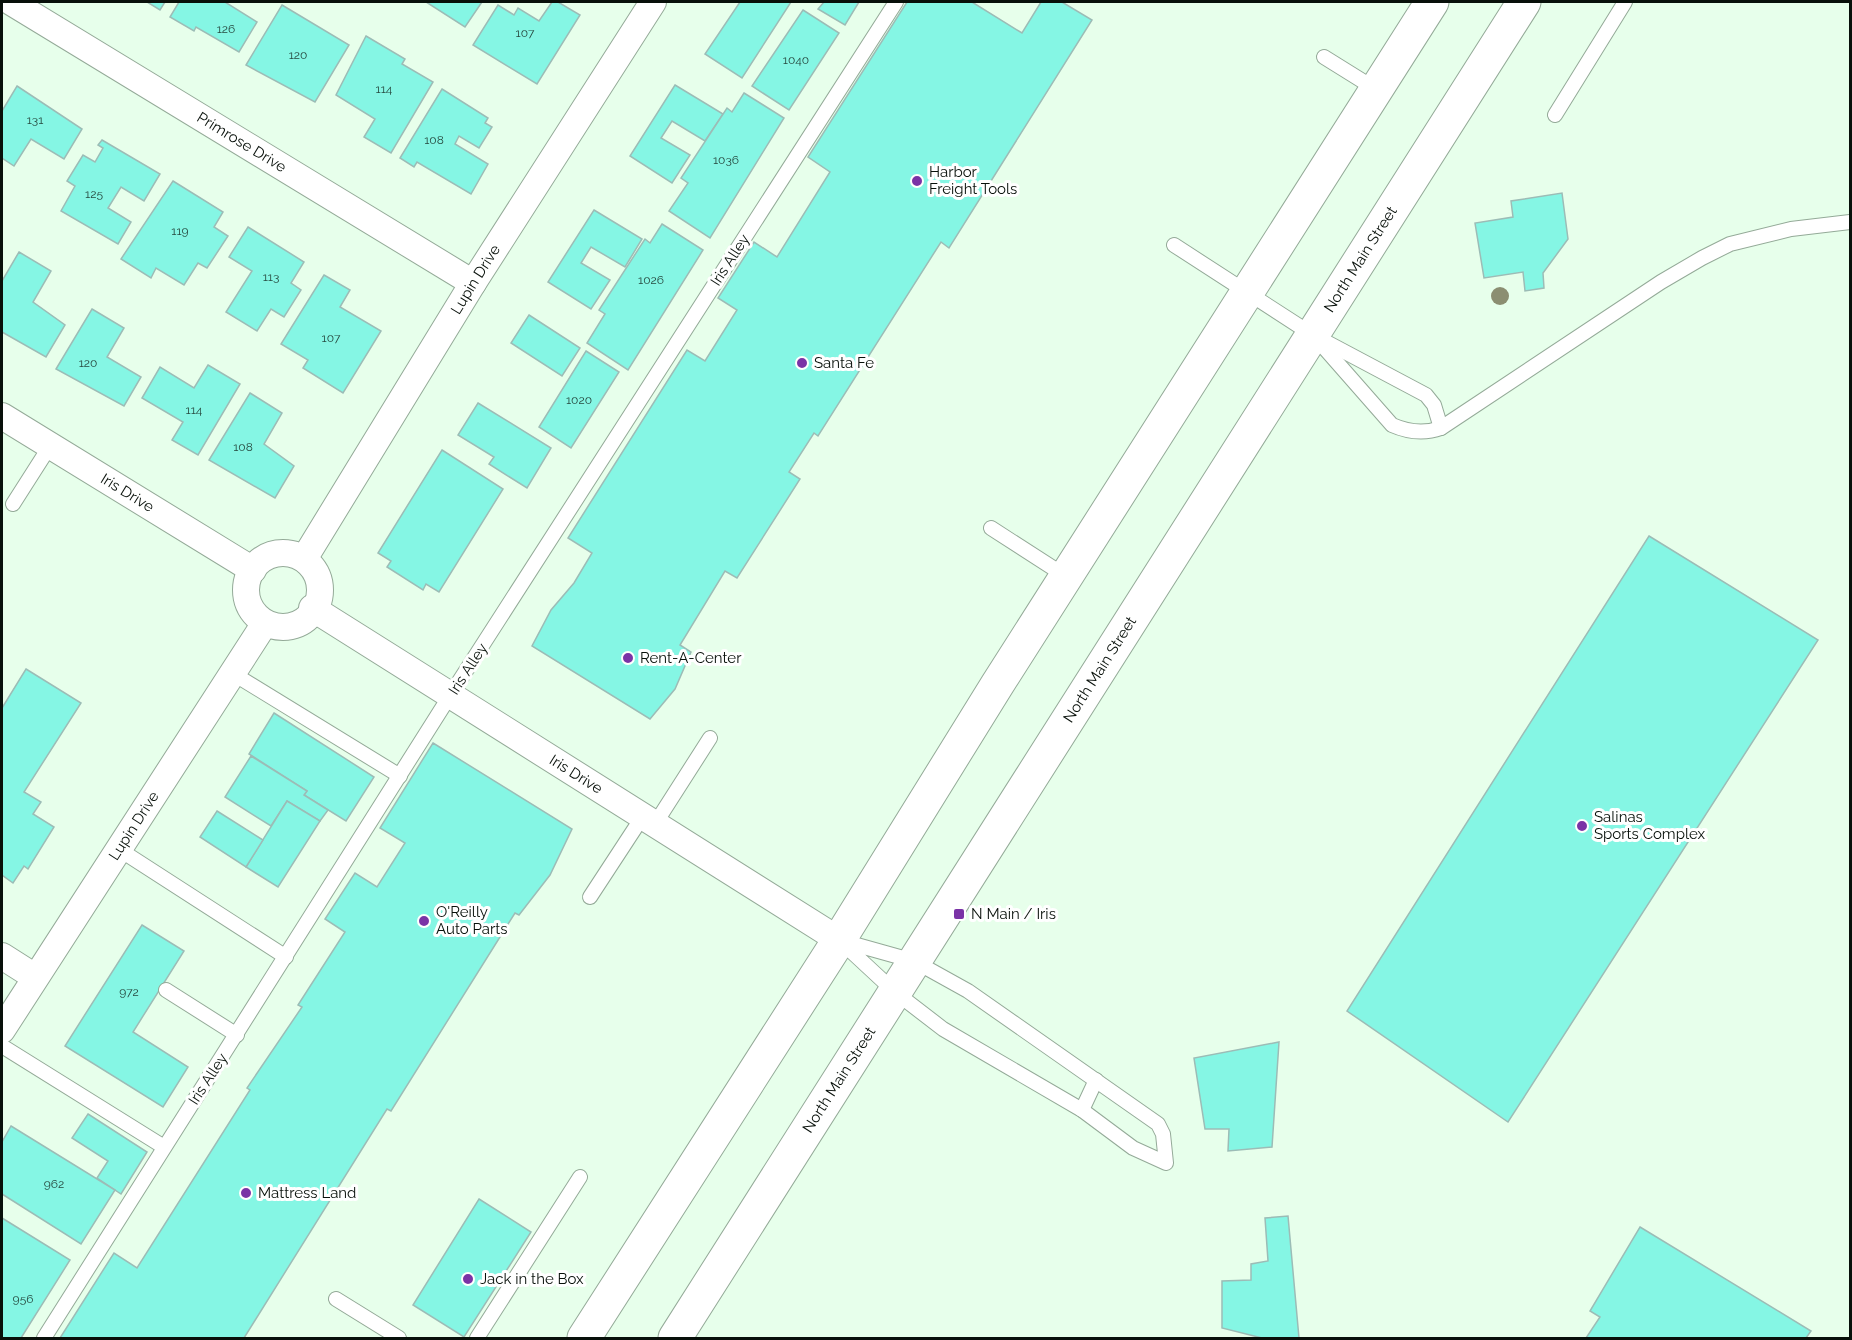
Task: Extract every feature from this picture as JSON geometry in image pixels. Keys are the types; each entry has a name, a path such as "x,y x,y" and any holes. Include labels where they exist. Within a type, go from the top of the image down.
{"main road":[{"path":"584,1338 839,940 997,685 1068,577 1432,2"},
{"name":"North Main Street","path":"675,1338 1524,2"}],"street":[{"name":"Primrose Drive","path":"11,2 474,284"},
{"name":"Lupin Drive","path":"304,559 474,284 653,2"},
{"name":"Iris Drive","path":"2,416 253,570"},
{"path":"282,553 304,559 312,566 320,581 320,590 312,609 294,625 284,628 265,622 250,611 246,592 253,570 262,560 282,553"},
{"name":"Iris Drive","path":"312,609 451,694 839,940"},
{"name":"Lupin Drive","path":"2,1030 117,848 265,622"},
{"path":"2,956 35,977"}],"lane":[{"name":"Iris Alley","path":"44,1338 451,694 896,2"},
{"path":"1555,115 1625,2"},
{"path":"1324,57 1377,90"},
{"path":"1313,335 1392,425 1404,430 1429,432 1441,428 1661,282 1730,244 1781,231 1851,222"},
{"path":"1174,245 1313,335 1426,395 1434,405 1441,428"},
{"path":"13,504 50,446"},
{"path":"991,528 1068,577"},
{"path":"232,673 399,776"},
{"path":"590,897 710,738"},
{"path":"117,848 286,957"},
{"path":"839,940 914,961 968,991 1158,1124 1164,1134 1166,1163 1133,1148 1082,1110 943,1029 895,992 839,940"},
{"path":"166,990 237,1035"},
{"path":"2,1046 164,1147"},
{"path":"1082,1110 1096,1080"},
{"path":"477,1338 580,1176"},
{"path":"336,1299 399,1338"}],"building":[{"path":"147,2 165,2 160,10"},
{"path":"179,2 225,2 257,22 239,52 196,27 194,31 170,17"},
{"path":"426,2 482,2 465,27"},
{"path":"552,2 558,2 580,15 537,84 473,45 498,5 514,15 518,8 539,21"},
{"path":"740,2 791,2 742,78 705,54"},
{"path":"824,2 859,2 845,25 818,9"},
{"path":"907,2 972,2 1022,33 1041,2 1062,2 1092,20 949,248 941,242 818,436 814,433 789,472 800,479 737,578 725,571 680,645 691,652 675,689 650,719 532,646 551,610 574,583 592,553 568,538 687,350 705,361 737,310 718,298 754,242 777,257 830,172 808,157"},
{"path":"282,5 349,45 315,102 246,65"},
{"path":"803,10 839,33 789,110 752,86"},
{"path":"366,36 405,59 402,64 433,82 391,153 364,137 375,119 336,95"},
{"path":"675,85 723,114 705,141 672,121 661,138 690,155 672,183 630,156"},
{"path":"17,86 82,129 64,159 31,139 14,166 2,158 2,111"},
{"path":"442,89 488,118 485,123 492,127 479,148 459,136 455,144 488,164 471,194 417,162 414,167 400,158"},
{"path":"744,93 784,118 710,238 669,211 688,183 681,178 727,108 732,112"},
{"path":"102,140 160,174 144,201 121,187 108,208 131,222 118,244 61,211 75,186 67,181 83,155 95,162 103,148 98,145"},
{"path":"173,181 223,212 214,227 228,236 207,268 198,263 184,285 156,268 151,278 121,259"},
{"path":"1562,193 1568,239 1543,273 1544,288 1525,291 1523,272 1484,278 1475,223 1513,217 1511,201"},
{"path":"594,210 642,239 625,267 591,247 581,263 610,280 591,309 548,282"},
{"path":"662,224 703,250 628,370 587,343 605,314 599,310 645,239 650,243"},
{"path":"248,227 304,262 291,283 301,290 284,317 271,309 257,331 226,312 252,271 229,257"},
{"path":"19,252 51,271 33,302 65,325 46,357 2,332 2,281"},
{"path":"324,275 350,290 340,307 381,331 343,393 303,368 308,360 281,344"},
{"path":"92,309 124,328 107,357 141,377 124,406 56,369"},
{"path":"529,315 580,348 562,376 511,343"},
{"path":"586,351 619,372 571,448 539,427"},
{"path":"208,365 240,384 198,455 172,440 183,422 142,398 160,367 194,388"},
{"path":"250,393 282,413 264,444 294,466 275,498 209,460"},
{"path":"478,403 551,448 527,488 489,464 494,457 458,435"},
{"path":"442,450 503,489 439,592 426,584 423,590 387,567 391,561 378,553"},
{"name":"Salinas Sports Complex","path":"1649,536 1818,640 1508,1122 1347,1011"},
{"path":"26,669 81,703 24,792 41,802 33,814 54,827 28,869 24,866 13,883 2,875 2,708"},
{"path":"274,713 374,777 346,821 304,795 307,791 249,754"},
{"path":"433,743 572,829 550,875 519,915 515,913 391,1111 387,1109 244,1338 60,1338 114,1253 137,1268 250,1090 247,1088 302,1007 298,1005 345,932 325,919 355,873 377,887 405,843 380,828"},
{"path":"251,756 307,791 304,795 328,810 320,821 287,801 271,826 225,797"},
{"path":"287,801 320,821 278,887 246,867"},
{"path":"217,811 263,840 246,867 200,837"},
{"path":"142,925 184,951 133,1032 188,1067 163,1107 65,1046"},
{"path":"1279,1042 1272,1147 1228,1151 1229,1129 1205,1129 1194,1058"},
{"path":"88,1114 147,1152 121,1194 97,1178 108,1161 72,1138"},
{"path":"11,1126 115,1190 81,1244 2,1194 2,1142"},
{"path":"479,1199 531,1232 464,1337 413,1305"},
{"path":"1288,1216 1299,1338 1262,1338 1222,1328 1222,1281 1251,1280 1251,1264 1268,1261 1265,1218"},
{"path":"2,1218 70,1260 21,1338 2,1338"},
{"path":"1640,1227 1811,1331 1806,1338 1586,1338 1600,1317 1590,1311"}],"place":[{"name":"Harbor Freight Tools","path":"917,181"},
{"name":"Santa Fe","path":"802,363"},
{"name":"Rent-A-Center","path":"628,658"},
{"name":"Salinas Sports Complex","path":"1582,826"},
{"name":"N Main / Iris","path":"959,914"},
{"name":"O'Reilly Auto Parts","path":"424,921"},
{"name":"Mattress Land","path":"246,1193"},
{"name":"Jack in the Box","path":"468,1279"}]}
